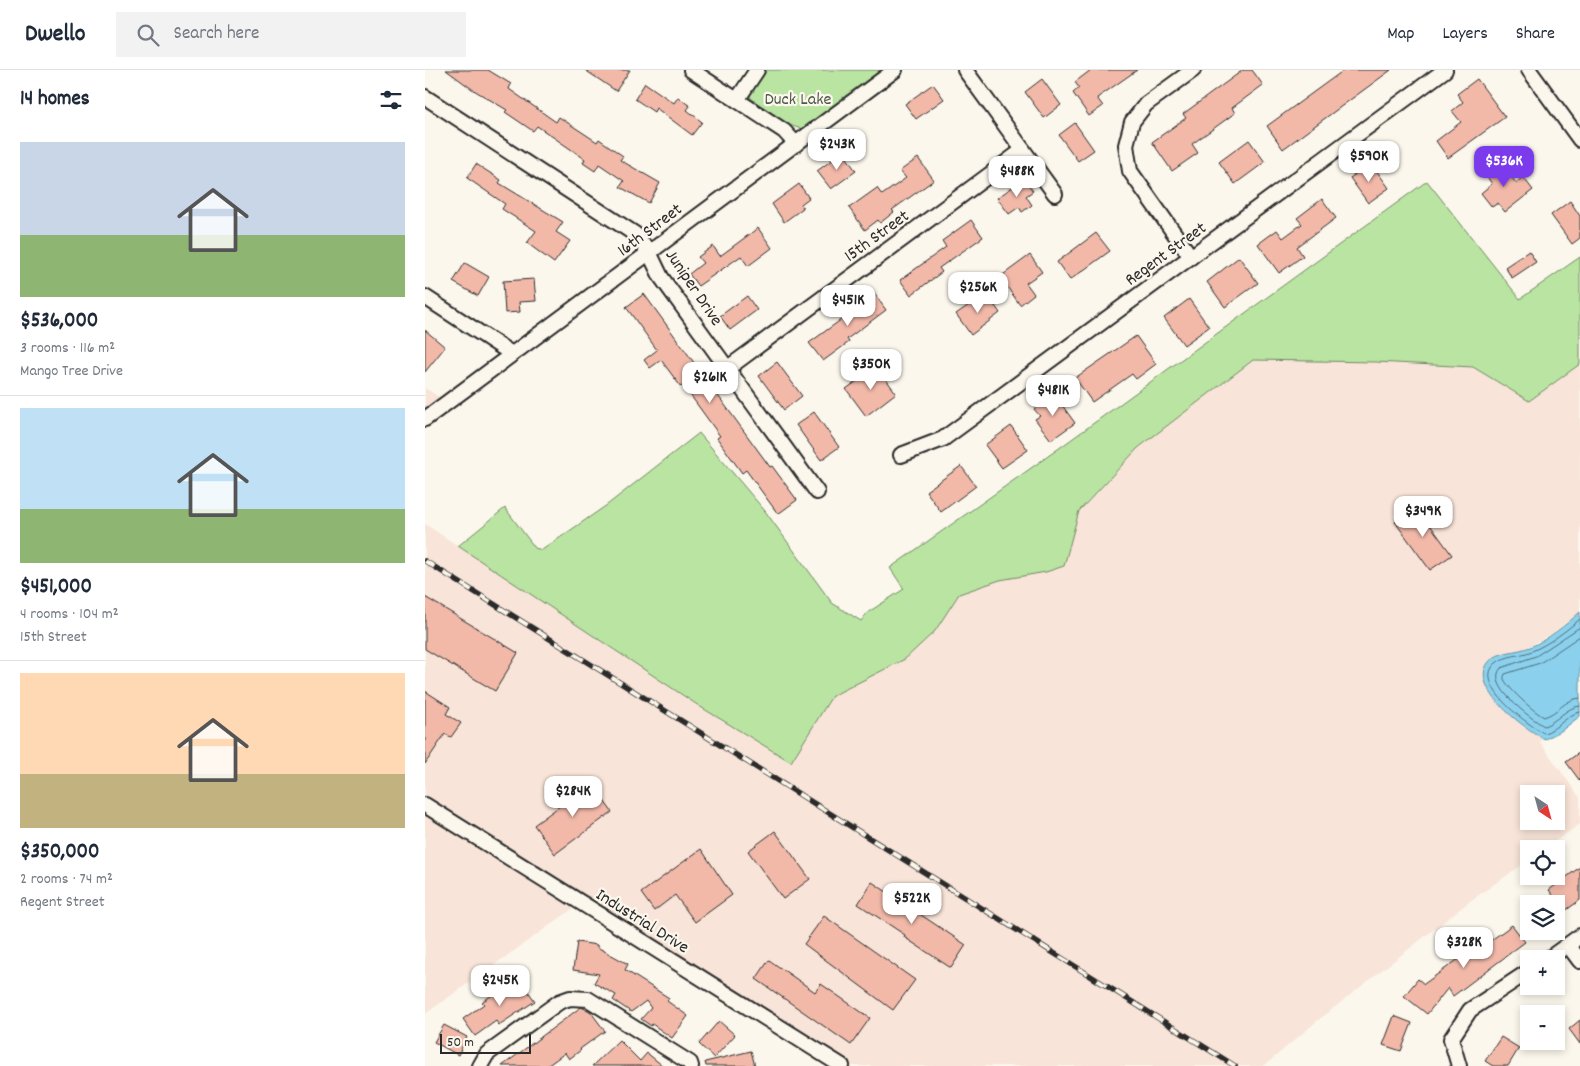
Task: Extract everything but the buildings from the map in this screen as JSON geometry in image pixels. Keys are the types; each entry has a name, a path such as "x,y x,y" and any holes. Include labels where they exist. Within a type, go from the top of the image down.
{"street":[{"path":"691,70 784,131 796,144"},
{"path":"737,100 757,70"},
{"name":"16th Street","path":"425,419 895,70"},
{"path":"965,70 1055,194"},
{"path":"1191,257 1130,171 1126,145 1132,122 1146,104 1193,70"},
{"name":"Regent Street","path":"901,455 943,439 1445,70"},
{"path":"1529,70 1580,140"},
{"name":"Juniper Drive","path":"425,97 635,234 649,252 661,277 817,492"},
{"name":"15th Street","path":"728,368 1023,150"},
{"path":"425,297 512,354"},
{"name":"Industrial Drive","path":"427,809 842,1066"},
{"path":"1561,950 1580,936"},
{"path":"1568,945 1580,961"},
{"path":"1459,1066 1451,1039 1470,1010 1520,977"},
{"path":"481,1066 487,1054 559,1002 570,998 588,999 691,1066"}],"shaded area":[{"path":"1253,359 1473,367 1529,401 1580,364 1580,612 1553,633 1526,648 1488,691 1517,721 1543,738 1540,742 1580,798 1580,824 1557,840 1520,840 1520,866 1470,901 1317,1021 1264,1066 833,1066 574,908 425,1014 425,524 699,706 791,762 832,696 866,677 935,631 959,594 1000,580 1046,572 1064,566 1079,511 1138,448"},
{"path":"425,388 453,406 425,423"}],"green space":[{"name":"Duck Lake","path":"762,70 885,70 804,129 781,121 750,97 750,88"},
{"path":"1427,181 1520,299 1580,257 1580,364 1529,401 1473,367 1376,362 1253,360 1138,448 1079,511 1064,566 1046,572 1000,580 959,594 935,631 905,659 832,696 791,762 699,706 458,546 505,508 535,548 542,550 607,505 699,433 765,511 832,603 861,621 867,613 904,589 890,568 1065,444"}],"water":[{"path":"1580,612 1580,716 1561,731 1545,739 1524,726 1500,704 1490,692 1485,680 1485,668 1497,656 1525,649 1543,640 1563,627"}],"railway":[{"path":"425,561 1235,1066"}]}
